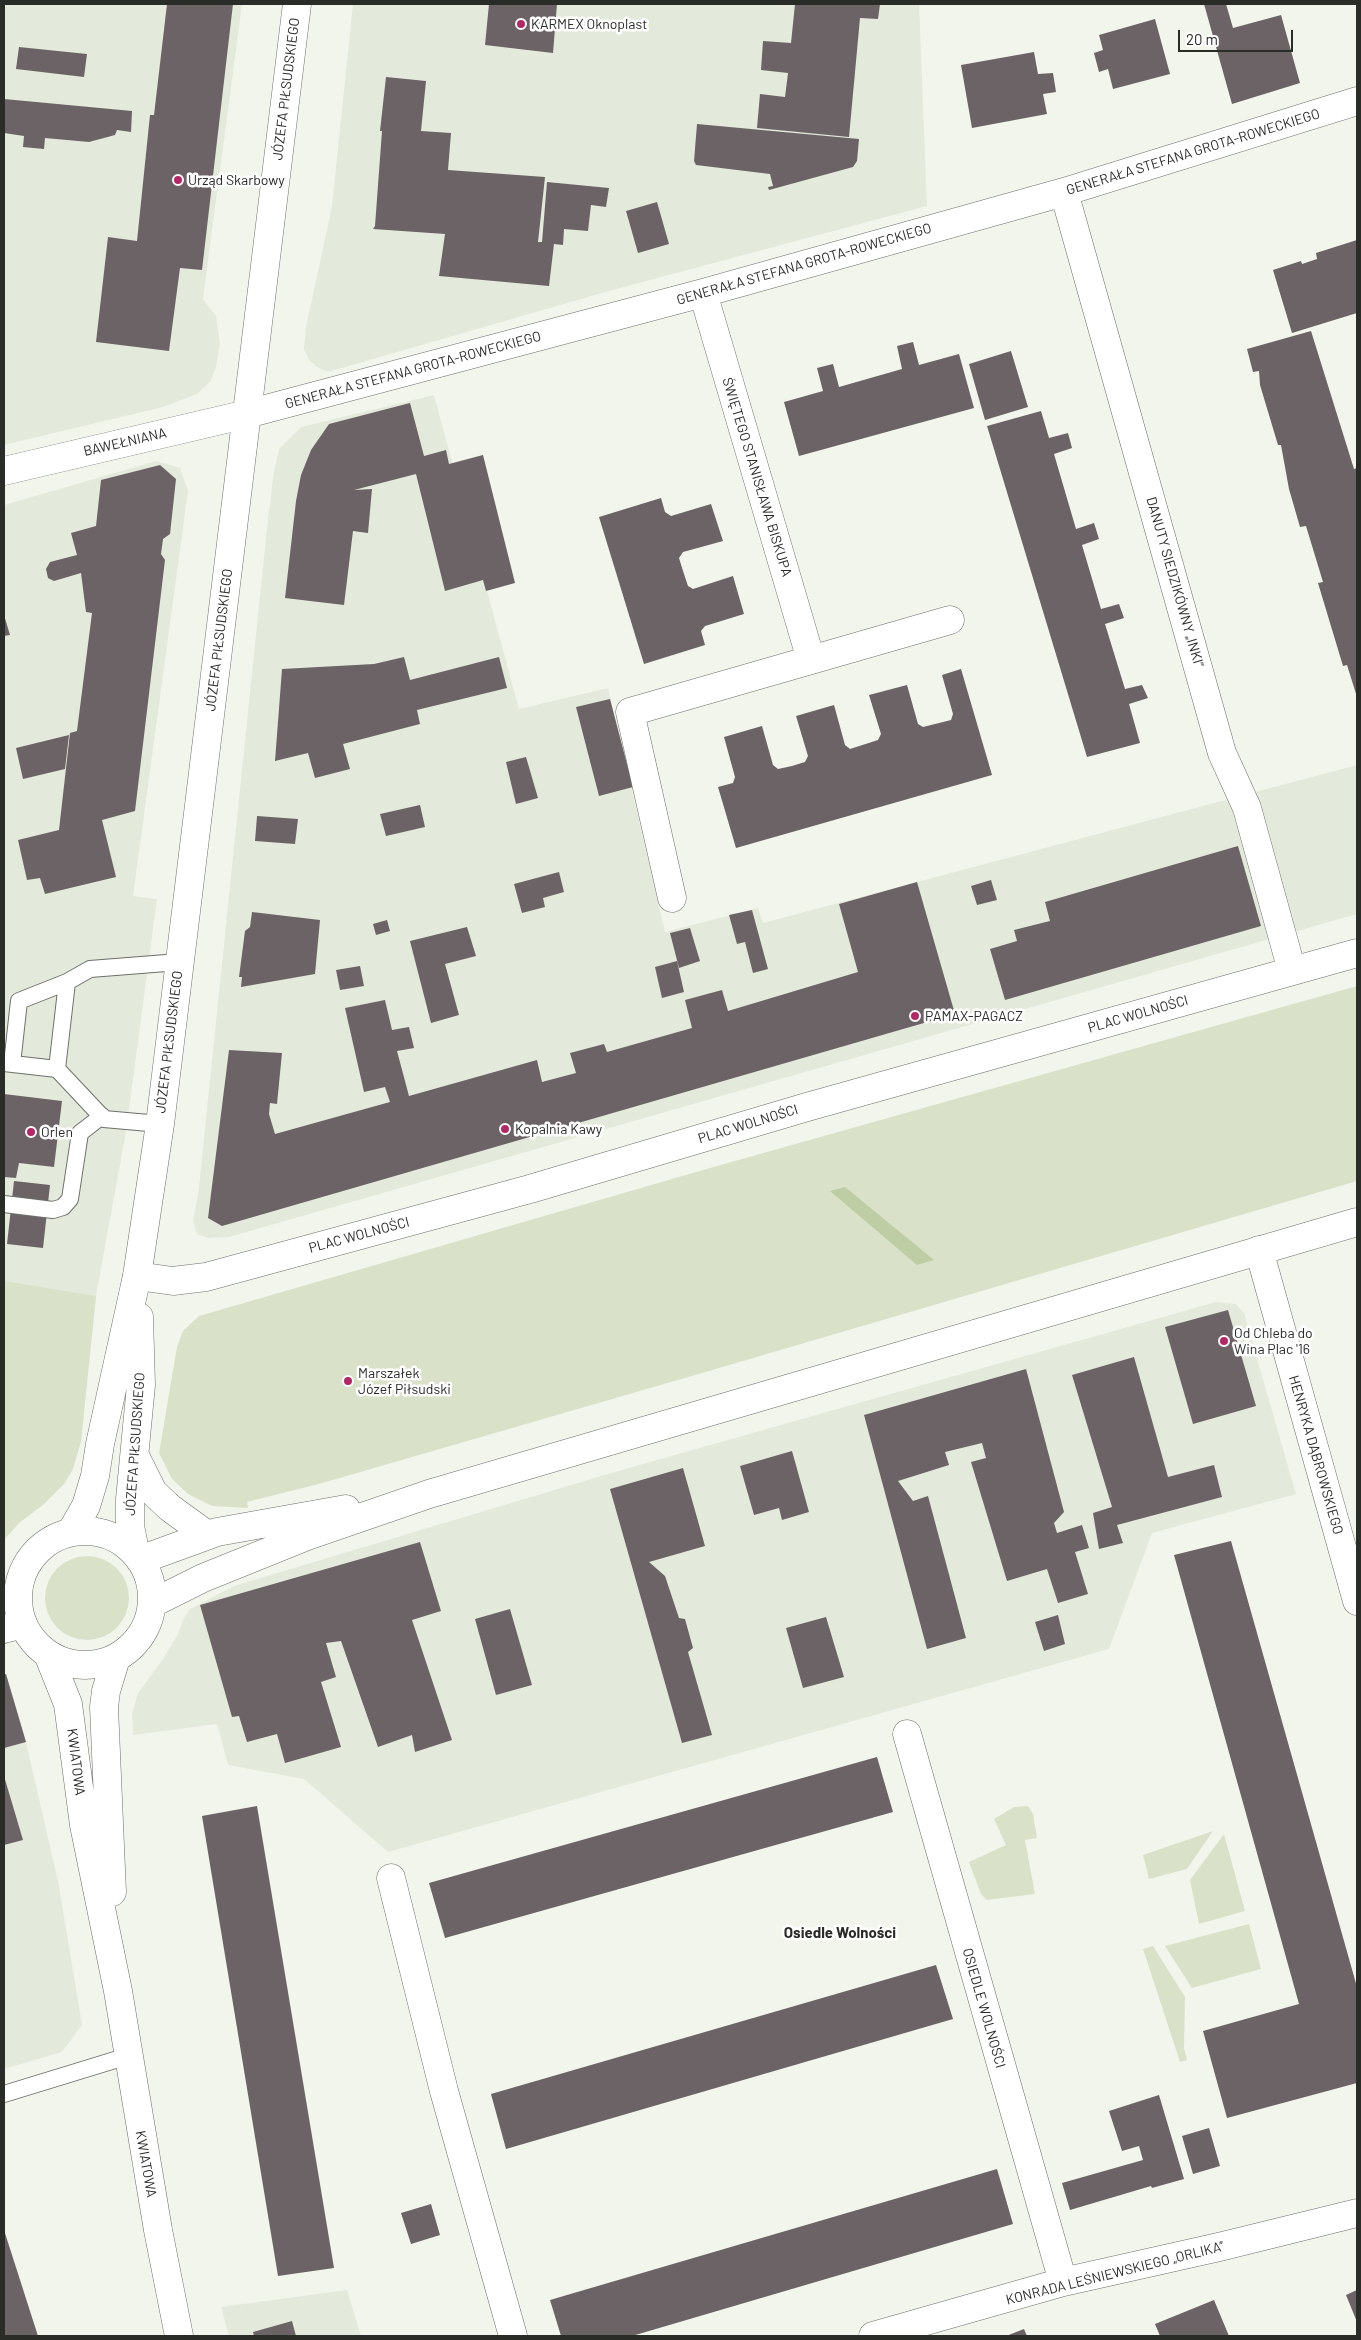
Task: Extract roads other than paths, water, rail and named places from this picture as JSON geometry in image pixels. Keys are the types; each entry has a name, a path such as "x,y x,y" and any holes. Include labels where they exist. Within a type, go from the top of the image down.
{"street":[{"name":"JÓZEFA PIŁSUDSKIEGO","path":"71,1532 86,1506 95,1476 100,1444 137,1276 160,1124 297,4"},
{"name":"GENERAŁA STEFANA GROTA-ROWECKIEGO","path":"247,414 703,293 1064,192 1357,100"},
{"name":"DANUTY SIEDZIKÓWNY „INKI”","path":"1064,192 1222,753 1247,808 1292,971"},
{"name":"ŚWIĘTEGO STANISŁAWA BISKUPA","path":"703,293 811,660"},
{"name":"BAWEŁNIANA","path":"4,471 247,414"},
{"path":"672,898 630,712 950,620"},
{"name":"PLAC WOLNOŚCI","path":"137,1276 173,1281 206,1277 530,1189 807,1107 1357,953"},
{"path":"152,1603 203,1578 307,1536 429,1494 1357,1222"},
{"name":"HENRYKA DĄBROWSKIEGO","path":"1259,1250 1357,1601"},
{"name":"JÓZEFA PIŁSUDSKIEGO","path":"137,1276 141,1385 130,1499 130,1526 138,1556"},
{"path":"135,1456 153,1492 170,1508 206,1534"},
{"path":"138,1556 206,1534 429,1494"},
{"path":"71,1532 102,1533 116,1538 138,1556 152,1585 152,1603 149,1620 141,1635 130,1648 116,1658 104,1662 81,1665 69,1663 48,1654 32,1638 13,1627 22,1574 33,1555 50,1541 71,1532"},
{"name":"KWIATOWA","path":"48,1654 68,1704 84,1825 118,1991 158,2230 179,2336"},
{"name":"KWIATOWA","path":"116,1658 106,1692 104,1707 108,1824 118,1991"},
{"name":"OSIEDLE WOLNOŚCI","path":"907,1734 1063,2282"},
{"path":"391,1878 444,2091 513,2336"},
{"name":"KONRADA LEŚNIEWSKIEGO „ORLIKA”","path":"873,2336 1063,2282 1219,2248 1357,2213"}],"lane":[{"path":"4,1008 67,982 90,969 179,962"},
{"path":"57,1069 67,982"},
{"path":"20,1001 8,1064 57,1069 104,1119 160,1124"},
{"path":"4,1204 53,1210 63,1208 70,1199 80,1133 102,1116"},
{"path":"4,2094 128,2056"}],"place":[{"name":"KARMEX Oknoplast","path":"521,24"},
{"name":"Urząd Skarbowy","path":"178,180"},
{"name":"PAMAX-PAGACZ","path":"915,1016"},
{"name":"Kopalnia Kawy","path":"505,1129"},
{"name":"Orlen","path":"31,1132"},
{"name":"Od Chleba do Wina Plac '16","path":"1224,1341"},
{"name":"Marszałek Józef Piłsudski","path":"348,1381"}],"district":[{"name":"Osiedle Wolności","path":"840,1933"}]}
